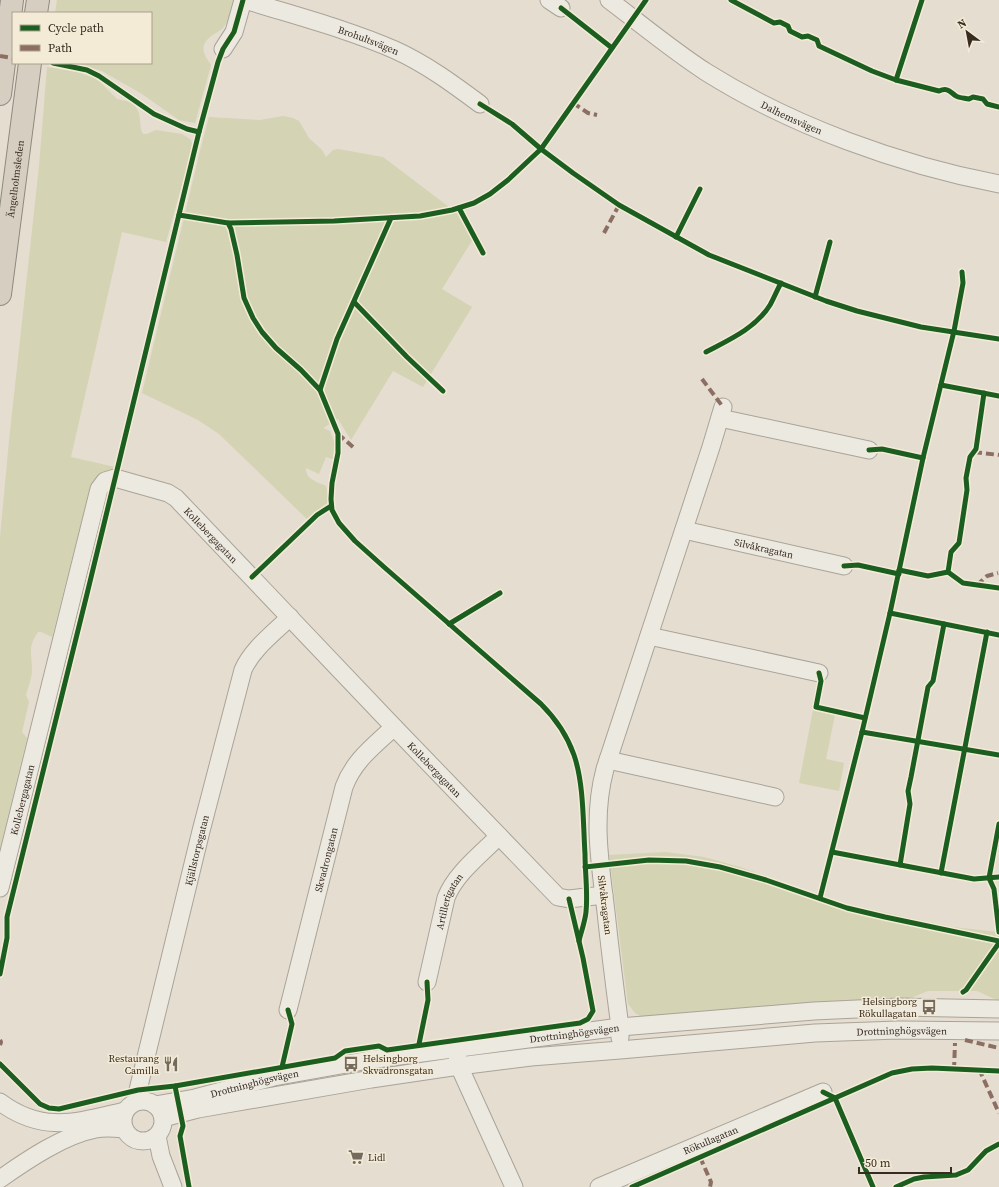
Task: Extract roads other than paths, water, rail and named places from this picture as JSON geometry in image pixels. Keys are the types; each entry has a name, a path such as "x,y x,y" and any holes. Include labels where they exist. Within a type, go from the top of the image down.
{"highway":[{"path":"0,94 12,0"},
{"path":"36,12 38,0"},
{"name":"Ängelholmsleden","path":"0,294 30,64"}],"street":[{"name":"Brohultsvägen","path":"223,48 234,32 244,0 338,29 396,51 438,74 480,104"},
{"name":"Dalhemsvägen","path":"609,0 679,53 707,72 768,106 837,136 896,158 945,172 999,184"},
{"name":"Silvåkragatan","path":"620,1050 620,1027 600,865 597,815 601,783 721,413 869,450"},
{"name":"Kollebergagatan","path":"0,888 99,489 101,485 110,479 115,478 173,495 558,897 570,899 604,895"},
{"name":"Silvåkragatan","path":"684,530 844,566"},
{"name":"Kjällstorpsgatan","path":"153,1108 138,1090 199,838 243,670 246,662 252,655 290,617"},
{"path":"649,636 819,673"},
{"name":"Skvadrongatan","path":"288,1010 348,775 356,763 394,727"},
{"path":"608,760 775,797"},
{"name":"Artillerigatan","path":"427,982 446,898 451,887 459,876 499,836"},
{"name":"Drottninghögsvägen","path":"153,1108 274,1077 369,1060 620,1027 814,1011 900,1007 999,1009"},
{"name":"Drottninghögsvägen","path":"153,1108 198,1109 371,1079 531,1057 815,1033 898,1030 999,1031"},
{"path":"455,1048 459,1066 514,1187"},
{"name":"Rökullagatan","path":"599,1187 823,1092"},
{"path":"0,1102 21,1115 46,1122 66,1123 125,1111"},
{"path":"134,1103 153,1108 161,1130 157,1136 147,1141 137,1140 129,1136 124,1129 122,1120 125,1111 134,1103"},
{"path":"0,1179 33,1156 68,1138 95,1129 124,1129"},
{"path":"157,1136 161,1156 172,1184"},
{"path":"137,1140 172,1184"}],"place":[{"name":"Helsingborg Rökullagatan","path":"929,1007"},
{"name":"Restaurang Camilla","path":"171,1064"},
{"name":"Helsingborg Skvadronsgatan","path":"351,1064"},
{"name":"Lidl","path":"356,1157"}]}
